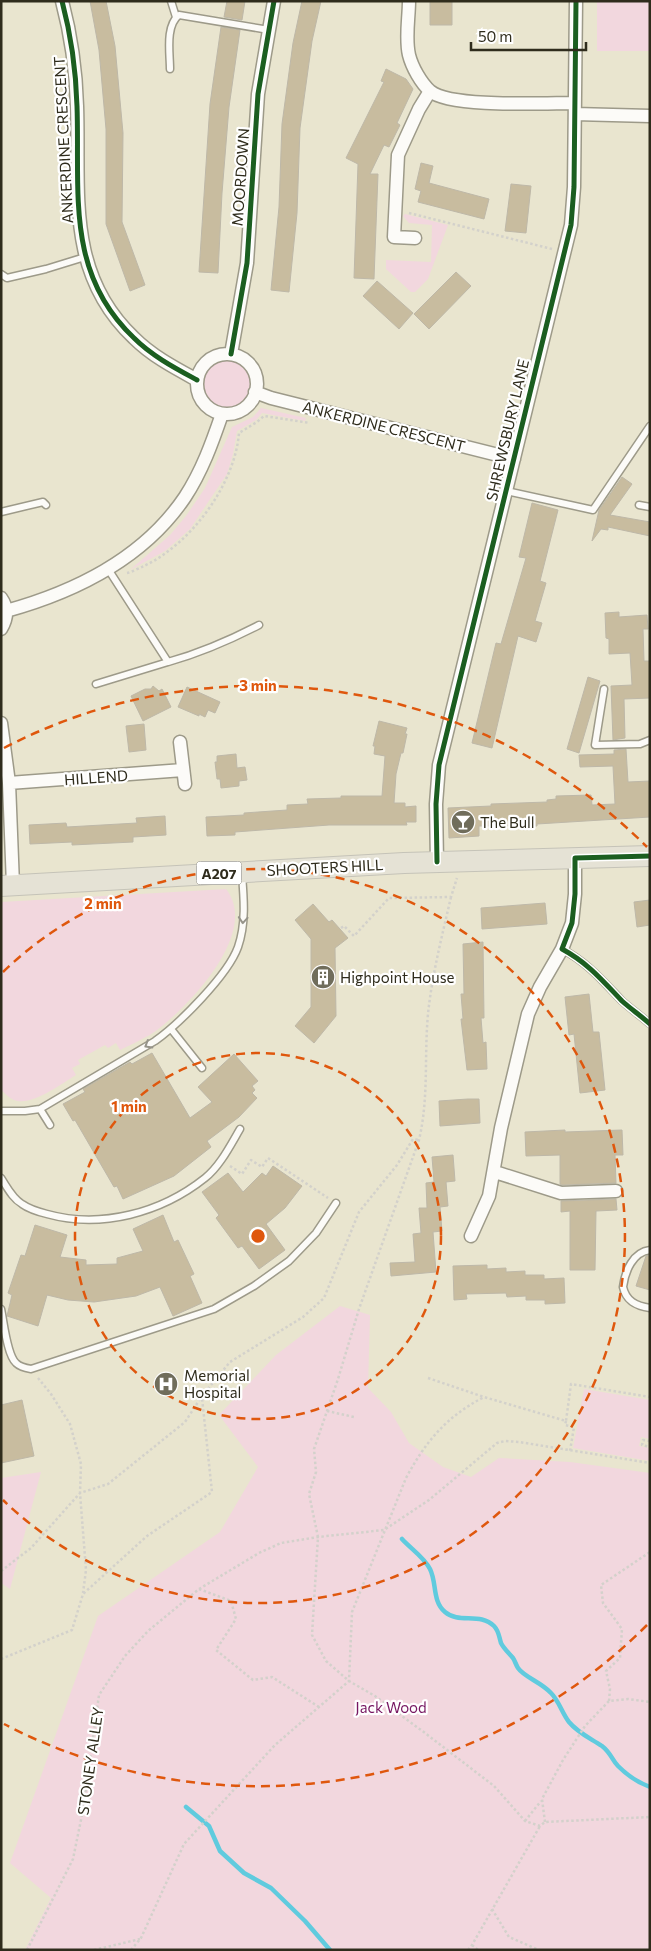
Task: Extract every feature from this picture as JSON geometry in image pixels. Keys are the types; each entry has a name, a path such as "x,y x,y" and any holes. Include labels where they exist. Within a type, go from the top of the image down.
{"main road":[{"name":"SHOOTERS HILL","path":"7,886 436,862 650,856"}],"street":[{"name":"ANKERDINE CRESCENT","path":"62,1 73,57 77,104 79,223 85,257 96,284 113,314 134,338 161,360 197,380"},
{"name":"MOORDOWN","path":"231,354 247,263 258,94 274,1"},
{"path":"410,1 409,55 417,74 430,92 445,99 464,102 650,116"},
{"name":"SHREWSBURY LANE","path":"436,862 436,804 439,765 571,225 574,187 576,1"},
{"path":"415,238 394,237 398,155 419,109 430,92"},
{"path":"222,354 231,354 246,361 252,368 255,376 256,392 246,407 230,414 222,414 213,411 200,398 197,380 199,371 205,363 222,354"},
{"name":"ANKERDINE CRESCENT","path":"256,392 514,459"},
{"path":"6,611 43,601 79,585 137,548 158,528 184,497 200,470 222,414"},
{"path":"1,598 6,611 6,619 1,629"},
{"path":"2,729 9,783 7,886"},
{"path":"180,742 185,784"},
{"name":"HILLEND","path":"9,783 183,770"},
{"path":"471,1236 489,1196 495,1172 501,1128 528,1014 540,987 562,949 572,923 575,894 575,858"},
{"path":"495,1172 561,1193 616,1191"}],"lane":[{"path":"171,1 176,17"},
{"path":"170,69 171,26 179,15 269,30"},
{"path":"1,274 7,278 85,257"},
{"path":"506,491 593,510 650,426"},
{"path":"1,512 43,502 46,505"},
{"path":"639,506 650,507"},
{"path":"113,565 168,662"},
{"path":"96,684 192,655 230,640 259,625"},
{"path":"604,689 595,745 640,744 650,740"},
{"path":"1,1111 25,1111 40,1108 171,1029 222,975 237,949 243,926 244,902 241,872"},
{"path":"562,949 580,959 623,1002 650,1024"},
{"path":"171,1029 202,1068"},
{"path":"40,1108 50,1125"},
{"path":"1,1178 11,1194 22,1205 37,1211 65,1218 98,1220 127,1216 166,1202 205,1178 221,1159 240,1129"},
{"path":"1,1309 10,1355 22,1368 31,1369 214,1309 254,1286 289,1261 316,1233 336,1203"},
{"path":"650,1250 643,1251 635,1256 623,1287 629,1300 635,1305 650,1308"}],"path":[{"path":"396,210 564,252"},
{"path":"113,565 128,574 153,562 178,544 192,530 228,474 234,458 239,433 264,416 310,424 314,408"},
{"path":"457,876 434,977 428,1014 425,1112 419,1140 359,1309 314,1449 316,1472 309,1494 318,1536 312,1635 326,1661 349,1681 375,1696 494,1786 525,1821 540,1826"},
{"path":"341,928 344,926 354,936 389,898 451,897"},
{"path":"1,1571 31,1548 80,1494 108,1484 185,1422 202,1396 230,1362 304,1317 324,1298 359,1212 397,1166 412,1139 419,1140"},
{"path":"221,1159 242,1174 251,1160 262,1167 268,1158 336,1203"},
{"path":"1,1659 72,1630 83,1594 86,1570 80,1494 81,1464 70,1424 51,1394 31,1369"},
{"path":"428,1378 566,1421"},
{"path":"570,1450 574,1427 565,1425 571,1384 650,1398"},
{"path":"83,1594 147,1536 212,1492 202,1396"},
{"path":"130,1950 141,1938 184,1844 275,1745 349,1681 352,1612 406,1478 430,1440 447,1422 464,1408 484,1397"},
{"path":"327,1411 354,1417"},
{"path":"650,1441 643,1440 642,1446 650,1447"},
{"path":"384,1530 429,1500 497,1443 506,1441 519,1442 650,1463"},
{"path":"525,1821 542,1799 585,1726 609,1701 610,1690 606,1671 620,1658 622,1629 603,1603 601,1585 650,1552"},
{"path":"199,1589 231,1601 236,1619 216,1650 253,1680 272,1677 319,1707"},
{"path":"609,1701 628,1699 650,1702"},
{"path":"542,1799 545,1822"},
{"path":"468,1950 540,1826 545,1822 650,1817"},
{"path":"492,1909 510,1937 539,1950"},
{"path":"94,1950 141,1938"},
{"path":"472,1945 478,1950"}],"green space":[{"path":"597,1 650,1 650,51 597,51"},
{"path":"405,214 448,225 428,279 415,292 411,292 386,269 386,260 431,262 432,225 409,223 403,216"},
{"path":"226,360 235,362 243,367 248,375 250,384 248,393 243,401 235,406 226,408 217,406 209,401 204,393 202,384 204,375 209,367 217,362"},
{"path":"261,408 306,418 305,421 262,413 256,420 237,431 227,474 190,529 165,551 130,570 170,535 186,516 205,488 232,427 253,417"},
{"path":"226,889 234,906 234,926 228,946 217,966 202,986 171,1019 153,1033 120,1050 116,1043 108,1048 105,1045 78,1060 80,1064 72,1068 76,1075 37,1098 21,1101 14,1100 1,1090 1,902"},
{"name":"Jack Wood","path":"340,1306 370,1315 368,1388 391,1412 409,1443 443,1467 471,1477 499,1458 570,1462 650,1473 650,1950 25,1950 51,1898 10,1863 98,1616 220,1532 258,1467 219,1415 276,1355"},
{"path":"584,1389 650,1400 650,1439 641,1437 639,1446 650,1448 650,1461 573,1448"},
{"path":"41,1472 10,1589 1,1583 1,1478"}],"building":[{"path":"90,1 106,1 115,46 123,133 122,222 145,285 130,291 106,224 106,129 99,50"},
{"path":"227,1 245,1 242,20 224,17"},
{"path":"302,1 321,1 312,41 300,128 297,213 289,292 271,290 279,207 282,124 293,43"},
{"path":"430,1 452,1 452,25 430,25"},
{"path":"221,27 240,30 229,107 218,273 199,272 210,104"},
{"path":"386,69 406,79 413,89 397,123 400,125 389,147 384,145 370,174 378,174 374,279 354,278 358,164 346,158 384,82 381,81"},
{"path":"421,163 433,166 429,183 489,199 484,219 418,202 421,191 415,189"},
{"path":"511,184 531,186 526,233 505,231"},
{"path":"456,272 471,286 429,329 414,314"},
{"path":"377,281 413,313 399,329 363,296"},
{"path":"622,477 632,484 610,515 650,522 650,536 608,527 608,530 601,529 592,541 599,510"},
{"path":"532,503 558,510 540,581 546,583 535,621 542,623 536,642 518,636 492,748 472,743 496,643 501,644 526,558 519,557"},
{"path":"619,612 619,617 647,615 648,629 643,629 644,661 650,661 650,698 624,699 625,738 613,740 611,686 632,685 630,653 609,654 609,639 606,638 605,613"},
{"path":"588,677 600,681 579,753 567,749"},
{"path":"153,686 159,691 162,689 171,707 143,721 131,696 145,689 151,689"},
{"path":"187,687 220,702 215,713 208,710 205,717 178,707"},
{"path":"379,721 407,728 403,753 401,753 396,774 394,803 405,803 405,807 416,806 416,822 406,822 407,825 329,825 235,832 235,835 207,836 206,817 287,810 287,805 308,804 307,799 341,798 341,796 382,796 385,756 374,754 375,746 373,746"},
{"path":"144,724 146,750 129,752 126,726"},
{"path":"626,749 628,782 650,781 650,817 537,824 537,826 479,826 479,836 449,838 448,808 547,802 547,800 556,799 556,796 591,795 592,805 615,804 613,766 580,767 579,755 614,754 614,750"},
{"path":"236,754 237,768 245,767 247,780 239,781 239,786 221,788 220,779 217,779 215,762 217,762 217,756"},
{"path":"165,816 166,835 133,837 133,842 72,845 72,842 30,844 29,825 66,823 67,827 137,823 136,818"},
{"path":"650,900 650,925 637,927 634,902"},
{"path":"545,903 547,924 482,929 481,908"},
{"name":"Highpoint House","path":"313,904 329,922 332,920 348,938 335,948 336,1016 314,1043 295,1026 311,1007 311,939 295,920"},
{"path":"483,942 484,1018 481,1018 483,1043 486,1042 487,1069 467,1070 461,1019 463,1019 461,994 464,994 463,944"},
{"path":"589,994 593,1032 599,1032 605,1090 580,1093 574,1034 569,1035 565,997"},
{"path":"152,1053 190,1118 212,1102 198,1087 234,1054 258,1081 252,1086 255,1090 252,1093 257,1098 239,1117 207,1141 211,1147 174,1176 123,1199 117,1186 114,1187 75,1120 73,1121 63,1104 85,1092 83,1089 95,1082 130,1062 132,1064"},
{"path":"479,1099 480,1123 440,1126 439,1101"},
{"path":"565,1130 565,1132 622,1130 623,1155 615,1155 616,1183 562,1185 560,1184 560,1155 526,1156 525,1132"},
{"path":"453,1155 455,1181 446,1182 448,1206 440,1207 442,1231 433,1232 436,1272 391,1276 390,1263 415,1262 413,1234 421,1233 419,1208 427,1208 426,1183 434,1182 432,1157"},
{"path":"273,1166 302,1186 285,1208 266,1224 285,1250 259,1269 242,1246 238,1248 216,1218 219,1215 202,1192 228,1173 243,1192 262,1173 266,1176"},
{"path":"616,1199 617,1210 596,1211 595,1270 570,1270 570,1211 561,1212 561,1201"},
{"path":"163,1215 174,1242 178,1240 194,1274 190,1276 202,1303 173,1316 160,1287 136,1296 94,1302 68,1300 47,1295 38,1326 7,1316 12,1295 8,1293 21,1255 25,1256 35,1225 67,1235 60,1257 86,1260 86,1265 117,1264 117,1258 143,1251 133,1229"},
{"path":"650,1255 650,1290 636,1286 646,1256"},
{"path":"487,1265 487,1269 506,1268 506,1272 525,1271 525,1275 544,1275 544,1279 564,1278 565,1303 545,1304 545,1300 526,1300 526,1296 507,1297 506,1293 466,1294 467,1299 454,1300 453,1266"},
{"path":"22,1400 34,1456 1,1463 1,1405"}],"waterway":[{"path":"402,1539 421,1557 430,1569 436,1597 441,1608 451,1615 482,1620 494,1626 502,1645 513,1658 518,1668 551,1693 573,1726 602,1746 625,1773 650,1787"},
{"path":"186,1807 209,1826 220,1851 244,1873 271,1888 305,1921 330,1950"}],"cycle path":[{"path":"62,1 70,40 75,80 78,200 86,258 96,286 112,313 134,338 156,356 197,380"},
{"path":"231,354 247,263 258,94 274,1"},
{"path":"437,862 436,804 439,765 571,225 574,187 576,1"},
{"path":"650,856 575,858 575,894 572,923 562,949 587,966 622,1001 650,1024"}],"place":[{"name":"The Bull","path":"463,822"},
{"name":"Highpoint House","path":"323,977"},
{"name":"Memorial Hospital","path":"166,1384"}]}
